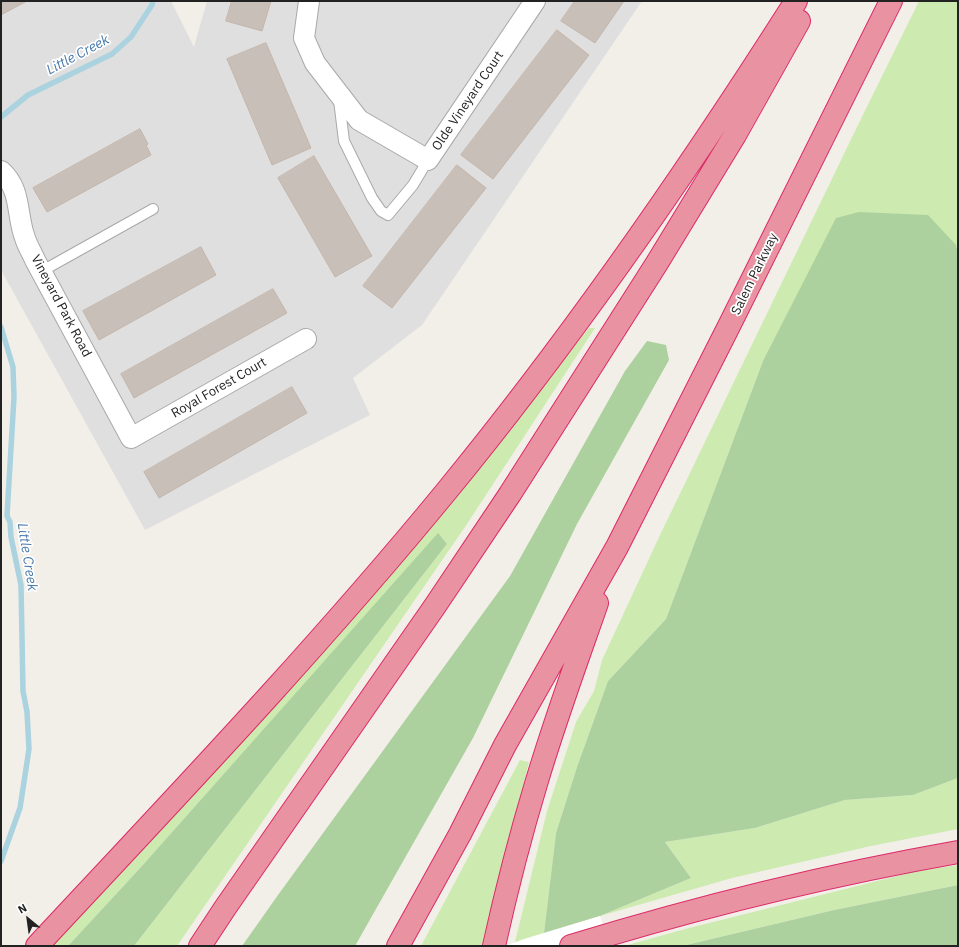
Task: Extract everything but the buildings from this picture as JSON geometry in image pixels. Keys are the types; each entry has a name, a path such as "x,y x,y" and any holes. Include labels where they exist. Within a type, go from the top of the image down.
{"highway":[{"path":"37,946 263,703 371,581 446,492 527,388 633,245 686,169 796,1"},
{"path":"200,946 435,606 583,381 735,135 810,1"},
{"name":"Salem Parkway","path":"617,547 730,326 891,1"},
{"path":"398,946 460,834 505,745 617,547"},
{"path":"494,946 514,864 536,784 562,703 617,547"},
{"path":"571,946 606,935 759,894 958,852"}],"street":[{"name":"Olde Vineyard Court","path":"309,1 304,38 315,63 359,120 428,160 535,1"},
{"name":"Vineyard Park Road","path":"1,171 14,189 19,205 20,222 25,238 131,438"},
{"name":"Royal Forest Court","path":"131,438 306,339"}],"lane":[{"path":"338,93 344,141 372,198 381,211 388,215 413,185 428,160"},
{"path":"42,271 153,209"}],"shaded area":[{"path":"1,1 171,1 194,47 207,1 642,1 422,325 353,378 370,415 145,530 1,270"}],"green space":[{"path":"919,1 958,1 958,253 956,245 763,361 666,619 608,681 577,767 556,833 544,933 600,916 514,946 547,811 576,722 594,691 602,660 660,535"},
{"path":"859,212 928,215 956,245 958,253 958,778 913,795 845,800 755,828 665,842 691,878 600,916 544,933 556,833 577,767 608,681 666,619 763,361 836,218"},
{"path":"589,328 595,328 467,524 177,946 134,946 447,544 438,534 141,867 68,946 46,946 435,523"},
{"path":"647,341 666,345 669,360 577,524 473,738 355,946 242,946 510,576 625,371"},
{"path":"438,533 447,544 134,946 68,946 141,867"},
{"path":"520,760 529,762 482,946 421,946"},
{"path":"958,778 958,829 871,846 732,878 600,916 691,878 665,842 755,828 845,800 913,795"},
{"path":"958,865 958,885 834,910 682,946 624,946 685,929 913,872"},
{"path":"958,885 958,946 682,946 834,910"}],"pier":[{"path":"600,916 609,946 505,946 524,939"}],"waterway":[{"name":"Little Creek","path":"1,117 28,95 112,54 131,37 152,5 153,1"},
{"name":"Little Creek","path":"1,327 13,367 14,397 7,516 10,522 11,537 21,585 23,691 27,712 29,749 20,808 1,861"}]}
